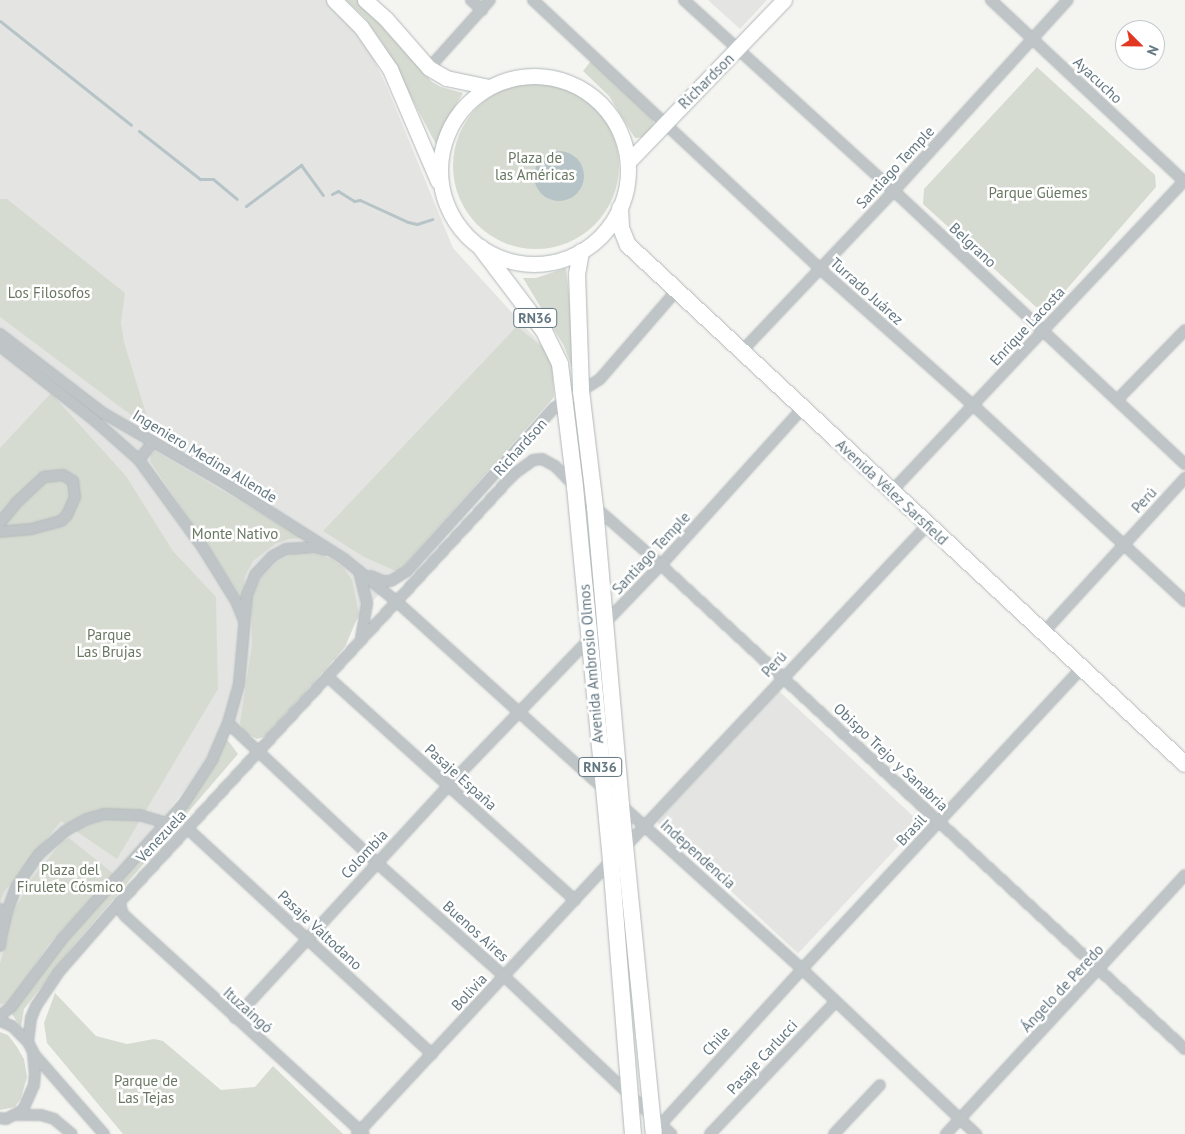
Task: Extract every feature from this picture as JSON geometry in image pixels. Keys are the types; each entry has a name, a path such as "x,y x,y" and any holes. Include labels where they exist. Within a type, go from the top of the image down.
{"main road":[{"name":"RN36","path":"334,0 361,27 390,69 451,215 468,238 498,257 517,263 556,262 582,252 599,239 620,208 627,185 628,162 619,128 607,110 591,95 573,84 552,77 530,76 509,79 489,87 469,102 453,122 444,145 441,161 443,194"},
{"path":"365,0 386,19 429,68 446,78 489,87"},
{"name":"Richardson","path":"628,162 738,50 784,0"},
{"name":"Avenida Vélez Sarsfield","path":"620,208 621,228 628,244 676,292 1185,764"},
{"name":"Avenida Ambrosio Olmos","path":"481,248 507,280 552,343 560,364 575,487 602,788 611,861 633,1134"},
{"name":"Avenida Ambrosio Olmos","path":"582,252 577,274 581,391 595,507 621,805 655,1128"}],"street":[{"path":"471,0 482,10"},
{"path":"429,68 490,0"},
{"name":"Turrado Juárez","path":"533,0 666,122 819,268 973,405 1185,601"},
{"name":"Belgrano","path":"684,0 1118,399 1185,464"},
{"name":"Ayacucho","path":"991,0 1185,181"},
{"name":"Santiago Temple","path":"741,352 819,268 894,192 1068,0"},
{"name":"Enrique Lacosta","path":"891,492 1185,181"},
{"name":"Richardson","path":"358,570 382,581 391,581 407,571 554,408 600,379 676,292"},
{"path":"1118,399 1185,330"},
{"name":"Ingeniero Medina Allende","path":"0,334 87,401 218,479 334,552 396,601"},
{"name":"Ingeniero Medina Allende","path":"0,346 94,420 139,460 203,548 236,601 245,625"},
{"name":"Santiago Temple","path":"518,714 661,564 802,409"},
{"path":"139,460 153,442"},
{"name":"Richardson","path":"396,601 524,465 533,460 549,462 556,466 575,487"},
{"path":"0,524 16,503 44,477 63,475 73,481 75,497 68,515 61,521 32,529 0,532"},
{"name":"Perú","path":"1044,632 1185,478"},
{"name":"Obispo Trejo y Sanabria","path":"575,487 595,507 661,564 1185,1049"},
{"name":"Perú","path":"644,826 782,676 927,525"},
{"path":"258,752 228,723 240,684 249,587 262,565 274,556 297,547 313,547 334,552"},
{"path":"358,570 367,604 360,641"},
{"name":"Venezuela","path":"28,1042 31,1018 36,1006 58,973 120,902 396,601"},
{"name":"Independencia","path":"396,601 518,714 836,1000 976,1134"},
{"name":"Brasil","path":"802,969 1082,668"},
{"name":"Pasaje España","path":"328,677 575,900"},
{"name":"Colombia","path":"234,1018 448,786 518,714"},
{"name":"Venezuela","path":"1,1018 62,939 167,823 199,782 212,760 228,723"},
{"name":"Buenos Aires","path":"258,752 377,863 504,976 629,1096 655,1128 671,1134"},
{"path":"0,946 7,912 16,887 40,854 65,831 87,819 113,814 139,815 167,823"},
{"name":"Bolivia","path":"361,1133 644,826"},
{"name":"Pasaje Valtodano","path":"188,829 432,1054"},
{"name":"Ángelo de Peredo","path":"946,1134 1100,970 1185,875"},
{"name":"Ituzaingó","path":"120,902 120,907 125,916 361,1133"},
{"path":"0,909 2,933"},
{"name":"Chile","path":"655,1128 802,969"},
{"name":"Pasaje Carlucci","path":"710,1134 836,1000"},
{"path":"1,1018 28,1042 32,1052 34,1085 29,1102 23,1110 2,1121"},
{"path":"32,1052 104,1134"},
{"path":"834,1134 880,1085"},
{"path":"16,1115 41,1115 54,1119 72,1134"}],"shaded area":[{"path":"0,0 327,0 339,9 369,50 387,87 453,248 547,351 552,367 554,397 398,572 259,734 245,736 220,731 210,752 186,788 135,852 50,946 12,1000 0,1008"},
{"path":"708,0 767,0 740,29"},
{"path":"559,151 569,153 577,158 582,166 584,176 582,186 577,194 569,199 559,201 549,199 541,194 536,186 534,176 536,166 541,158 549,153"},
{"path":"779,691 920,823 798,954 657,822"}],"green space":[{"path":"346,0 361,0 432,82 441,87 463,93 447,120 438,148 383,44 365,18"},
{"path":"591,61 652,115 654,125 644,137 635,138 609,96 583,71"},
{"name":"Parque Güemes","path":"1037,67 1155,175 1156,187 1052,306 1036,307 923,204 924,189"},
{"name":"Plaza de las Américas","path":"528,83 544,83 568,89 595,107 613,134 619,166 613,198 595,225 568,243 544,249 528,249 504,243 483,230 472,219 459,198 453,174 453,158 459,134 472,113 483,102 504,89"},
{"name":"Los Filosofos","path":"0,199 7,199 125,293 121,323 124,342 151,430 0,317"},
{"path":"566,268 577,368 572,368 564,346 523,278 536,278"},
{"path":"517,326 547,351 552,367 554,397 398,572 364,557 323,531"},
{"name":"Parque Las Brujas","path":"51,393 126,476 173,551 216,597 218,689 117,859 61,821 4,892 0,903 0,448"},
{"name":"Monte Nativo","path":"155,451 302,538 289,539 275,544 253,561 245,576 243,599 150,461 151,455"},
{"path":"306,552 330,558 343,567 352,580 359,614 345,647 271,730 264,737 257,739 244,732 240,723 252,644 251,593 254,592 261,578 277,562 294,553"},
{"path":"226,738 238,754 74,945 24,1009 21,1027 11,1013 55,954 193,796"},
{"name":"Plaza del Firulete Cósmico","path":"69,838 114,874 48,945 14,997 8,1003 0,1004 0,963 7,940 9,920 32,878 62,842"},
{"name":"Parque de Las Tejas","path":"55,993 96,1036 127,1044 154,1039 163,1041 221,1090 255,1087 273,1066 343,1134 123,1134 47,1043 44,1023"},
{"path":"0,1032 8,1035 17,1047 24,1059 27,1077 21,1098 15,1107 0,1110"}],"waterway":[{"path":"0,21 131,125"},
{"path":"139,131 200,179 213,179 237,199"},
{"path":"246,206 301,165 323,195"},
{"path":"332,194 338,191 354,201 360,200 408,222 417,224 432,219"}]}
